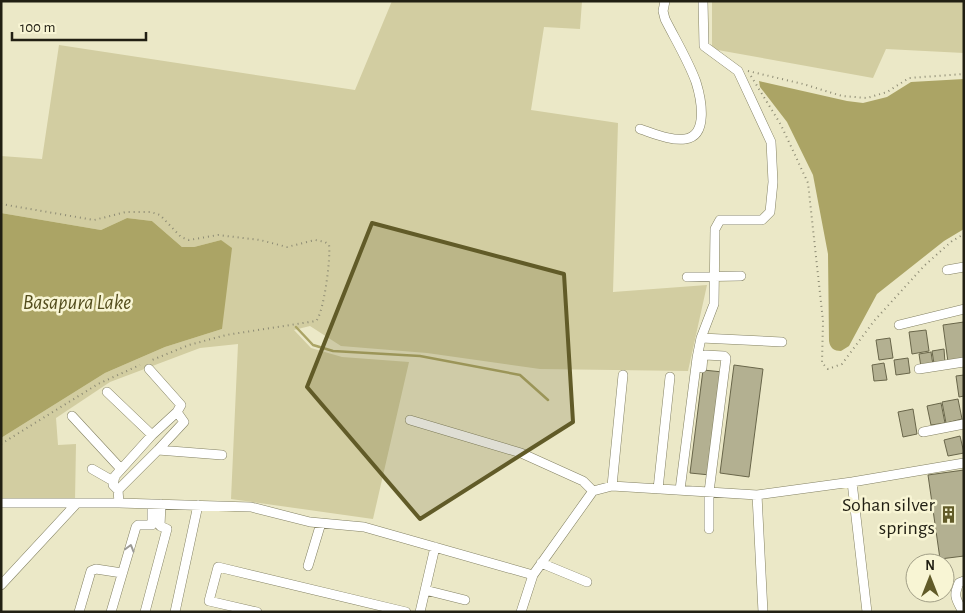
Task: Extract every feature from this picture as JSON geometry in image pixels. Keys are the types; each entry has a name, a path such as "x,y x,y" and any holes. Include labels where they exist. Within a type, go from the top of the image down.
{"street":[{"path":"640,130 677,139 686,139 696,136 700,129 702,118 696,81 665,19 663,11 665,1"},
{"path":"683,490 691,399 702,338 714,304 715,229 720,220 762,220 770,212 773,182 771,142 738,71 704,46 703,1"},
{"path":"947,270 963,269"},
{"path":"686,277 741,276"},
{"path":"899,325 964,309"},
{"path":"702,338 782,342"},
{"path":"683,490 703,356 724,356 726,360 708,492 709,529"},
{"path":"919,369 964,362"},
{"path":"113,481 121,469 152,435 177,412 181,405 146,365"},
{"path":"612,486 623,375"},
{"path":"658,489 670,377"},
{"path":"107,392 152,435"},
{"path":"118,490 184,422 177,412"},
{"path":"72,416 121,469"},
{"path":"410,420 521,453 583,481 594,491"},
{"path":"923,432 964,424"},
{"path":"158,450 222,456"},
{"path":"521,612 533,575 594,491 612,486 757,495 964,464"},
{"path":"92,469 113,481 113,485 118,490 119,503"},
{"path":"852,482 867,612"},
{"path":"757,495 763,612"},
{"path":"1,585 77,503"},
{"path":"1,504 119,503 251,507 310,522 364,527 533,575"},
{"path":"156,526 157,504"},
{"path":"175,612 198,505"},
{"path":"308,566 321,523"},
{"path":"111,612 136,527 138,525 166,527 145,612"},
{"path":"420,612 435,547"},
{"path":"541,563 587,582"},
{"path":"257,612 209,601 218,567 406,612"},
{"path":"79,612 91,571 96,569 122,573"},
{"path":"963,612 955,598 955,591 959,583 964,581"},
{"path":"425,590 465,600"}],"path":[{"path":"738,71 803,84 842,96 867,98 887,92 909,78 964,74"},
{"path":"748,72 781,125 808,183 823,321 822,363 828,369 842,364 874,321 924,266 952,241 964,234"},
{"path":"1,204 94,220 126,212 151,212 160,216 181,237 189,240 218,235 260,240 286,247 315,240 325,242 328,245 324,297 321,314 316,321 226,335 189,345 98,384 1,444"}],"highlighted area":[{"path":"372,223 564,274 573,422 420,519 307,387"}],"shaded area":[{"path":"392,1 582,1 580,29 544,27 531,110 618,123 613,292 707,285 688,371 540,369 427,353 341,346 310,326 294,330 311,348 342,357 409,362 373,519 231,499 238,344 200,348 110,382 56,418 58,445 76,444 75,500 1,499 1,438 105,373 165,347 222,329 221,240 194,247 182,247 152,221 127,218 101,230 1,213 1,156 42,159 59,45 355,90"},
{"path":"712,1 964,1 964,53 886,49 873,78 712,49"}],"water":[{"path":"964,79 964,229 944,241 877,294 849,346 841,351 834,350 830,346 829,341 828,254 813,175 787,122 760,87 759,81 863,103 887,97 911,82"},
{"name":"Basapura Lake","path":"1,213 101,230 127,218 152,221 182,247 194,247 221,240 232,248 222,329 165,347 105,373 1,438"}],"building":[{"path":"964,322 964,359 948,362 943,325"},
{"path":"926,330 929,351 912,354 909,332"},
{"path":"890,338 893,358 879,360 876,340"},
{"path":"944,349 945,363 934,364 932,351"},
{"path":"931,352 933,365 921,367 919,354"},
{"path":"908,358 910,373 896,375 894,360"},
{"path":"884,363 887,380 874,381 872,365"},
{"path":"734,365 763,369 749,477 720,473"},
{"path":"703,370 723,372 710,475 690,473"},
{"path":"964,375 964,396 959,397 956,376"},
{"path":"958,399 962,419 946,423 942,402"},
{"path":"941,403 945,423 931,425 927,406"},
{"path":"913,409 917,434 903,437 898,412"},
{"path":"960,436 964,453 948,456 944,440"},
{"name":"Sohan silver springs","path":"964,470 964,556 955,557 955,553 939,553 928,475"}],"waterway":[{"path":"296,327 313,345 333,351 420,356 520,375 548,400"}],"place":[{"name":"Sohan silver springs","path":"949,515"}]}
